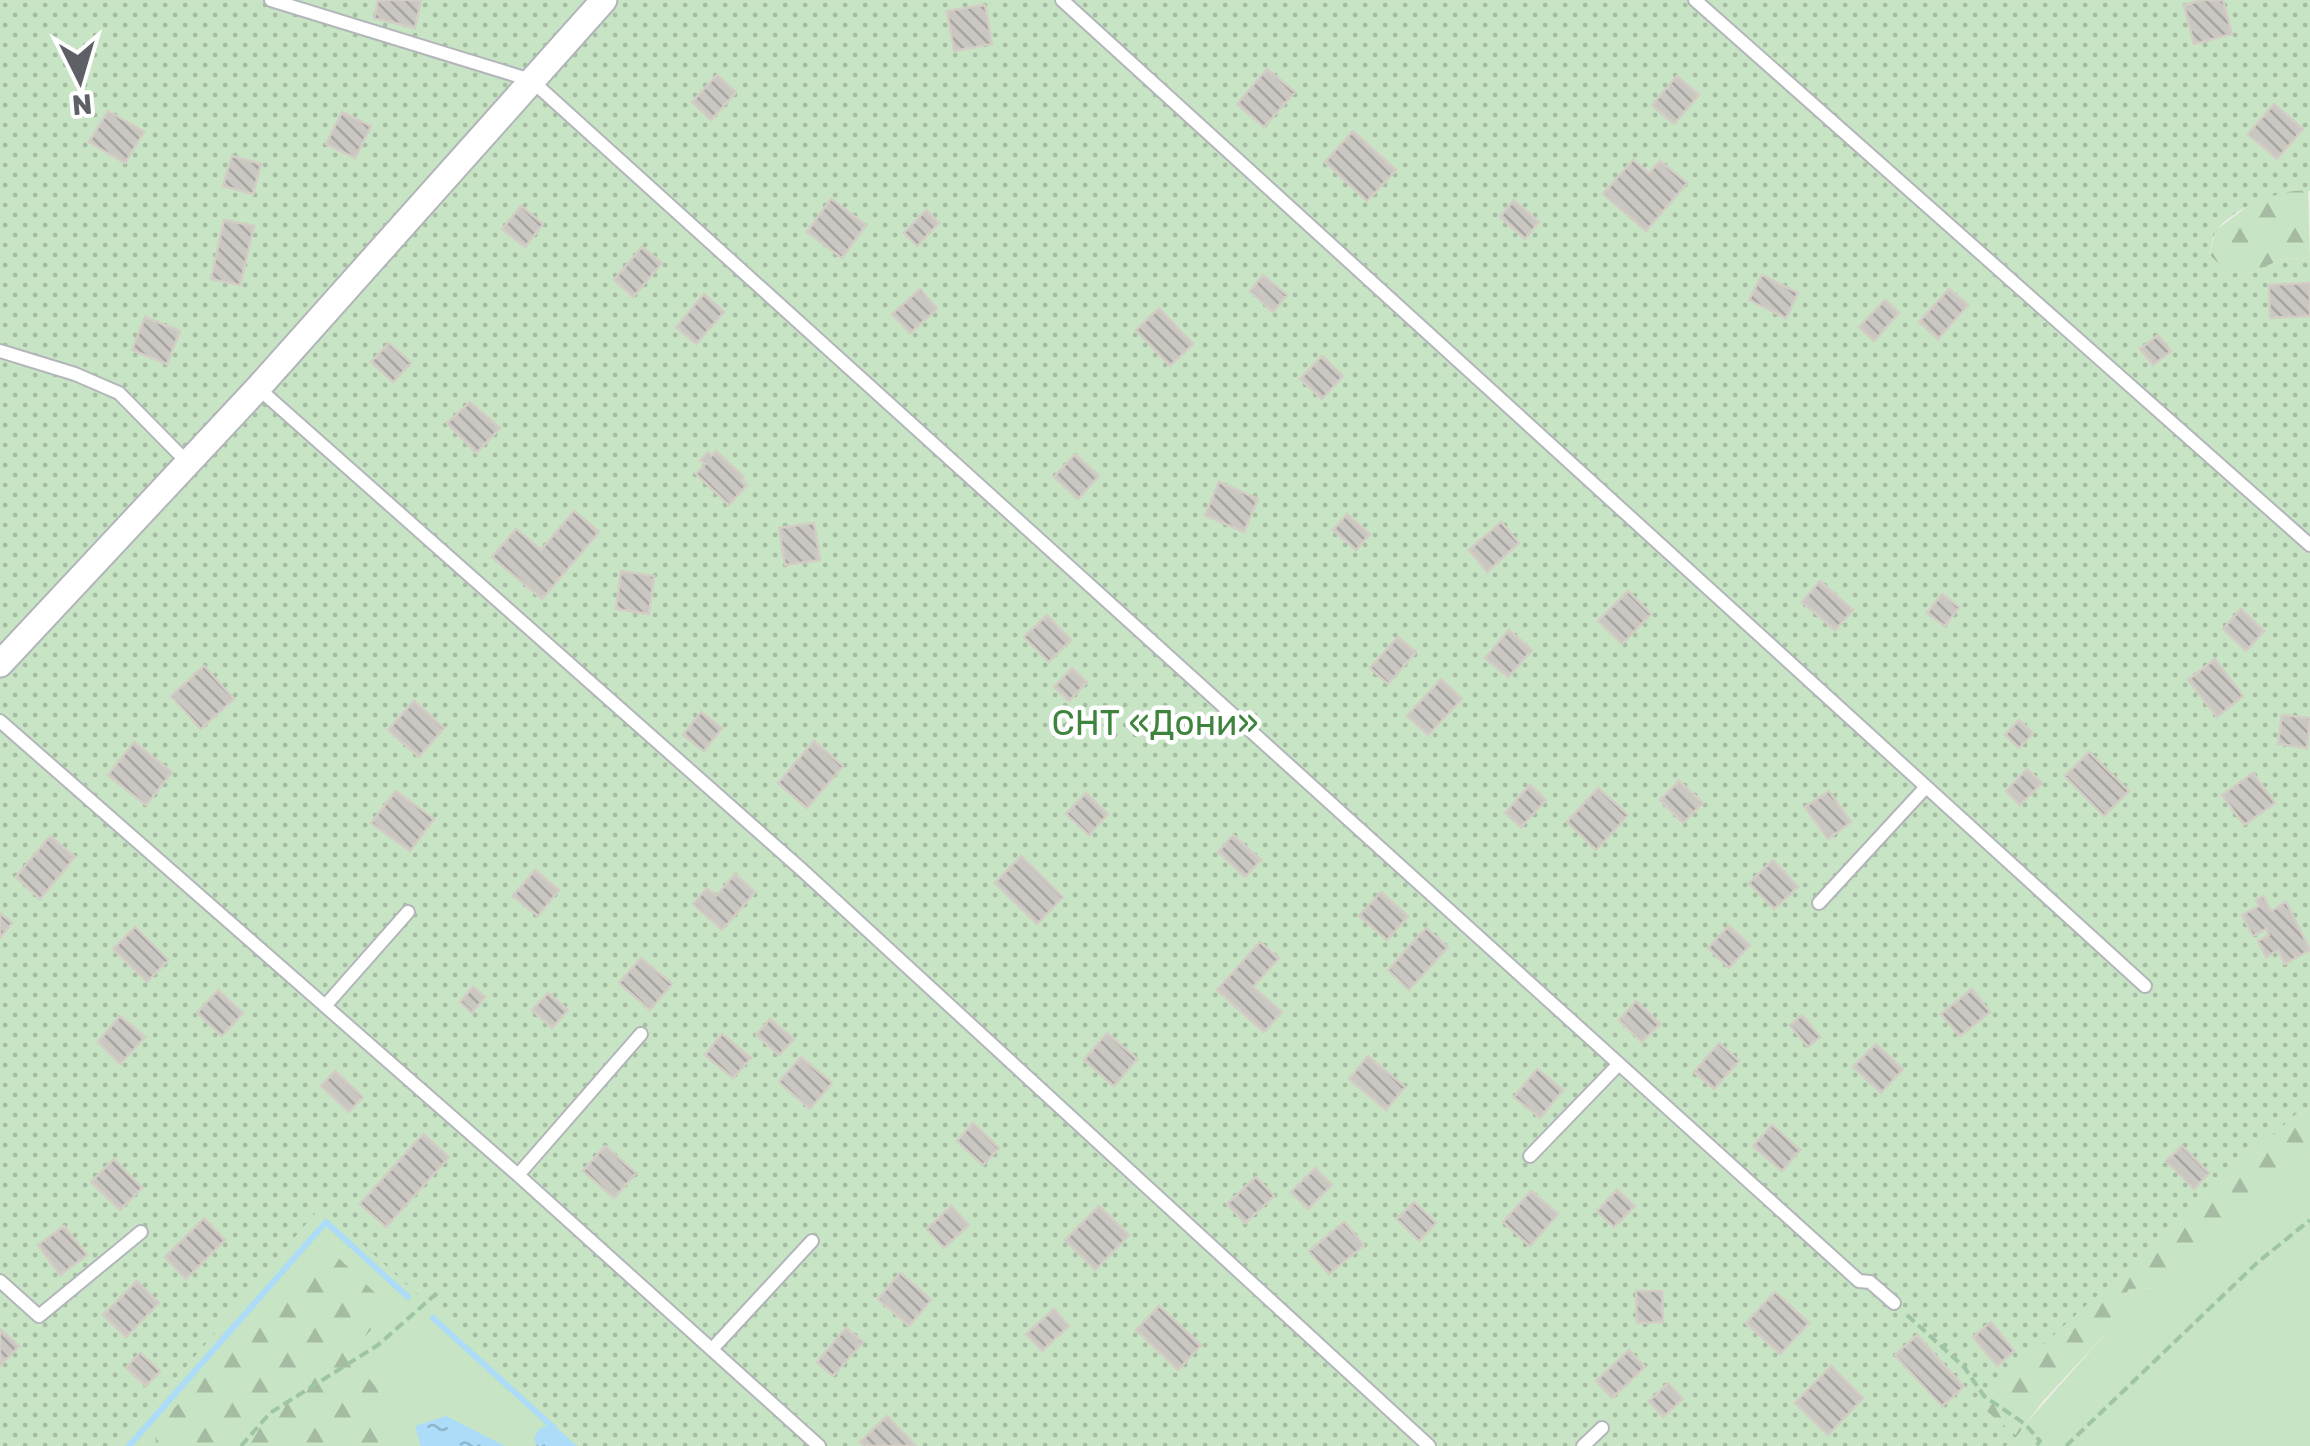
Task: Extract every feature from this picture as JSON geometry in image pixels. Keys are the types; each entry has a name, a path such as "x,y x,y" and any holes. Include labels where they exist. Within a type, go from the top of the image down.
{"street":[{"path":"0,664 258,388 604,0"}],"lane":[{"path":"271,0 530,80 1858,1280 1870,1282 1894,1302"},
{"path":"1062,0 2146,986"},
{"path":"1695,0 2310,545"},
{"path":"0,352 75,374 119,393 188,463"},
{"path":"258,388 800,869 1430,1446"},
{"path":"0,721 714,1348 820,1446"},
{"path":"1819,903 1926,787"},
{"path":"325,1006 408,912"},
{"path":"518,1175 641,1034"},
{"path":"1530,1156 1619,1064"},
{"path":"0,1281 39,1316 141,1232"},
{"path":"714,1348 812,1240"},
{"path":"1583,1446 1602,1428"}],"path":[{"path":"2066,1446 2258,1262 2310,1220"},
{"path":"241,1446 270,1413 378,1345 437,1293"},
{"path":"1894,1302 1964,1367 1984,1396 2025,1424 2038,1444 2048,1446"}],"green space":[{"name":"СНТ «Дони»","path":"0,0 2310,0 2310,191 2286,192 2234,214 2216,231 2209,254 2226,270 2239,273 2288,259 2310,262 2310,1109 2296,1114 1978,1404 2017,1436 2006,1446 582,1446 321,1206 120,1446 0,1446"},
{"path":"2308,190 2310,262 2288,259 2239,273 2226,270 2209,255 2216,230 2256,200 2283,191"},
{"path":"2310,1109 2310,1154 2160,1288 2129,1289 2115,1310 2108,1331 2043,1401 2017,1436 1977,1404 2296,1114"},
{"path":"2310,1154 2310,1446 2006,1446 2108,1331 2115,1310 2129,1289 2160,1288"},
{"path":"321,1205 582,1446 120,1446"},
{"path":"325,1245 391,1308 349,1354 384,1397 385,1446 156,1446 155,1429"}],"water":[{"path":"446,1416 505,1446 421,1446 415,1426"},
{"path":"551,1423 577,1446 537,1446 534,1439 538,1430"}],"building":[{"path":"378,0 421,0 415,28 374,18"},
{"path":"2223,0 2232,34 2194,44 2184,5"},
{"path":"985,5 992,44 954,51 947,11"},
{"path":"1267,69 1295,92 1264,127 1237,104"},
{"path":"717,75 736,92 711,120 692,102"},
{"path":"1677,76 1699,95 1674,124 1652,105"},
{"path":"2274,104 2303,129 2277,159 2248,134"},
{"path":"108,111 144,132 125,163 89,142"},
{"path":"342,112 371,126 355,158 326,144"},
{"path":"1353,131 1396,170 1367,201 1325,162"},
{"path":"232,156 261,164 253,194 223,186"},
{"path":"1633,160 1649,173 1660,161 1687,183 1646,231 1603,194"},
{"path":"831,199 866,225 842,258 807,232"},
{"path":"1514,200 1539,222 1525,239 1500,217"},
{"path":"521,206 543,224 525,247 502,229"},
{"path":"926,210 939,223 917,246 904,233"},
{"path":"224,220 254,226 240,285 211,279"},
{"path":"642,247 662,263 633,297 614,280"},
{"path":"1263,275 1287,295 1273,312 1250,291"},
{"path":"1762,275 1798,293 1786,318 1749,300"},
{"path":"2310,283 2310,316 2270,318 2269,285"},
{"path":"920,289 937,309 910,333 892,314"},
{"path":"1949,289 1968,305 1938,339 1919,322"},
{"path":"704,294 724,312 696,344 676,327"},
{"path":"1885,300 1899,313 1874,341 1859,327"},
{"path":"1159,308 1193,344 1170,366 1136,330"},
{"path":"145,317 180,331 167,364 132,350"},
{"path":"2158,335 2171,351 2153,365 2140,349"},
{"path":"389,343 411,363 393,382 371,362"},
{"path":"1322,356 1343,376 1322,399 1300,379"},
{"path":"470,402 500,428 476,453 447,423"},
{"path":"716,451 744,477 741,480 747,485 729,505 696,474 705,464 700,460 708,452 711,456"},
{"path":"1075,454 1099,476 1078,499 1054,477"},
{"path":"1219,482 1258,499 1244,532 1205,515"},
{"path":"574,511 599,532 542,599 492,557 516,529 541,550"},
{"path":"1347,514 1370,534 1356,550 1333,530"},
{"path":"1501,522 1519,543 1487,572 1469,550"},
{"path":"814,523 820,560 785,565 779,528"},
{"path":"621,571 654,576 649,614 616,609"},
{"path":"1820,581 1853,610 1835,630 1802,602"},
{"path":"1628,591 1651,614 1622,644 1598,621"},
{"path":"1942,594 1959,607 1945,626 1927,613"},
{"path":"2241,609 2264,631 2246,651 2223,629"},
{"path":"1047,615 1071,640 1049,662 1024,637"},
{"path":"1509,630 1532,650 1508,677 1485,658"},
{"path":"1398,637 1416,652 1388,684 1370,668"},
{"path":"2215,659 2243,696 2217,717 2188,680"},
{"path":"204,666 234,699 201,729 171,696"},
{"path":"1072,668 1087,682 1069,701 1054,687"},
{"path":"1441,679 1462,699 1428,735 1407,716"},
{"path":"414,701 444,728 419,757 388,730"},
{"path":"701,712 722,728 704,751 683,735"},
{"path":"2282,715 2310,718 2307,748 2278,744"},
{"path":"2019,720 2033,733 2019,748 2005,735"},
{"path":"814,741 843,766 807,808 778,783"},
{"path":"134,742 172,772 146,805 108,775"},
{"path":"2089,752 2129,791 2104,816 2065,776"},
{"path":"2027,769 2042,783 2020,805 2006,791"},
{"path":"2253,773 2275,803 2244,825 2222,795"},
{"path":"1679,781 1703,803 1683,823 1660,800"},
{"path":"1530,785 1546,800 1521,827 1505,813"},
{"path":"1598,788 1628,815 1596,850 1567,822"},
{"path":"396,791 434,819 410,851 371,823"},
{"path":"1829,791 1851,822 1828,839 1805,807"},
{"path":"1086,793 1108,814 1089,835 1066,814"},
{"path":"1233,835 1261,860 1245,877 1218,852"},
{"path":"50,836 75,857 40,899 16,877"},
{"path":"1021,856 1063,897 1037,924 995,883"},
{"path":"1773,860 1798,887 1774,909 1749,883"},
{"path":"535,870 559,890 538,916 513,896"},
{"path":"735,874 755,892 722,930 693,904 707,888 716,896"},
{"path":"1381,892 1408,916 1387,940 1359,916"},
{"path":"2263,896 2271,911 2286,902 2310,950 2285,964 2278,950 2266,957 2258,941 2269,935 2266,929 2253,936 2242,915 2259,906 2256,900"},
{"path":"0,913 12,923 0,938"},
{"path":"1729,926 1750,945 1729,968 1708,948"},
{"path":"135,927 168,960 147,982 113,949"},
{"path":"1426,928 1448,947 1409,990 1388,970"},
{"path":"1260,942 1279,958 1253,987 1282,1012 1264,1032 1217,990"},
{"path":"641,958 672,984 650,1010 619,983"},
{"path":"473,987 485,997 472,1013 460,1002"},
{"path":"1972,989 1990,1012 1960,1036 1941,1014"},
{"path":"218,990 243,1013 222,1036 197,1013"},
{"path":"548,993 568,1010 552,1028 532,1010"},
{"path":"1636,1001 1660,1024 1642,1042 1619,1020"},
{"path":"1802,1015 1820,1037 1808,1047 1790,1025"},
{"path":"120,1016 145,1037 120,1064 98,1042"},
{"path":"770,1019 794,1039 779,1055 756,1035"},
{"path":"1107,1033 1137,1059 1114,1086 1084,1060"},
{"path":"722,1034 751,1058 733,1078 705,1055"},
{"path":"1719,1043 1739,1061 1714,1089 1694,1072"},
{"path":"1876,1044 1903,1069 1881,1093 1853,1067"},
{"path":"1368,1056 1405,1087 1386,1110 1349,1079"},
{"path":"801,1057 832,1083 810,1109 779,1082"},
{"path":"1537,1069 1563,1090 1540,1118 1514,1097"},
{"path":"335,1071 363,1097 349,1112 321,1086"},
{"path":"973,1123 999,1148 983,1165 957,1141"},
{"path":"1772,1125 1800,1150 1782,1171 1753,1146"},
{"path":"423,1134 449,1157 386,1227 360,1204"},
{"path":"605,1146 636,1173 614,1198 583,1171"},
{"path":"2182,1146 2209,1173 2194,1189 2166,1161"},
{"path":"114,1159 142,1188 120,1210 91,1182"},
{"path":"1315,1168 1332,1185 1308,1209 1291,1192"},
{"path":"1256,1177 1274,1196 1245,1223 1227,1204"},
{"path":"1617,1190 1635,1206 1614,1227 1597,1211"},
{"path":"1531,1191 1558,1214 1530,1246 1503,1222"},
{"path":"1414,1202 1436,1223 1419,1241 1397,1219"},
{"path":"951,1206 969,1225 944,1248 927,1229"},
{"path":"1099,1206 1129,1235 1095,1270 1065,1240"},
{"path":"204,1218 225,1240 186,1279 165,1257"},
{"path":"1344,1222 1364,1245 1329,1274 1309,1251"},
{"path":"64,1226 87,1255 60,1275 38,1245"},
{"path":"900,1273 931,1300 909,1326 878,1299"},
{"path":"137,1281 159,1303 126,1337 103,1315"},
{"path":"1636,1291 1662,1291 1663,1322 1637,1323"},
{"path":"1775,1292 1809,1323 1780,1354 1746,1323"},
{"path":"1159,1306 1201,1345 1178,1370 1136,1330"},
{"path":"1054,1309 1069,1326 1042,1351 1026,1334"},
{"path":"1991,1322 2014,1351 1997,1366 1973,1337"},
{"path":"846,1328 863,1342 833,1376 817,1362"},
{"path":"0,1329 19,1346 0,1366"},
{"path":"1917,1335 1964,1387 1942,1406 1895,1355"},
{"path":"1629,1350 1645,1367 1612,1398 1596,1381"},
{"path":"140,1353 160,1371 146,1386 126,1368"},
{"path":"1831,1366 1863,1398 1828,1435 1795,1403"},
{"path":"1668,1383 1683,1399 1663,1417 1649,1401"},
{"path":"887,1416 916,1446 864,1446 860,1442"}],"waterway":[{"path":"129,1446 326,1222 408,1297"},
{"path":"433,1318 554,1428"}]}
